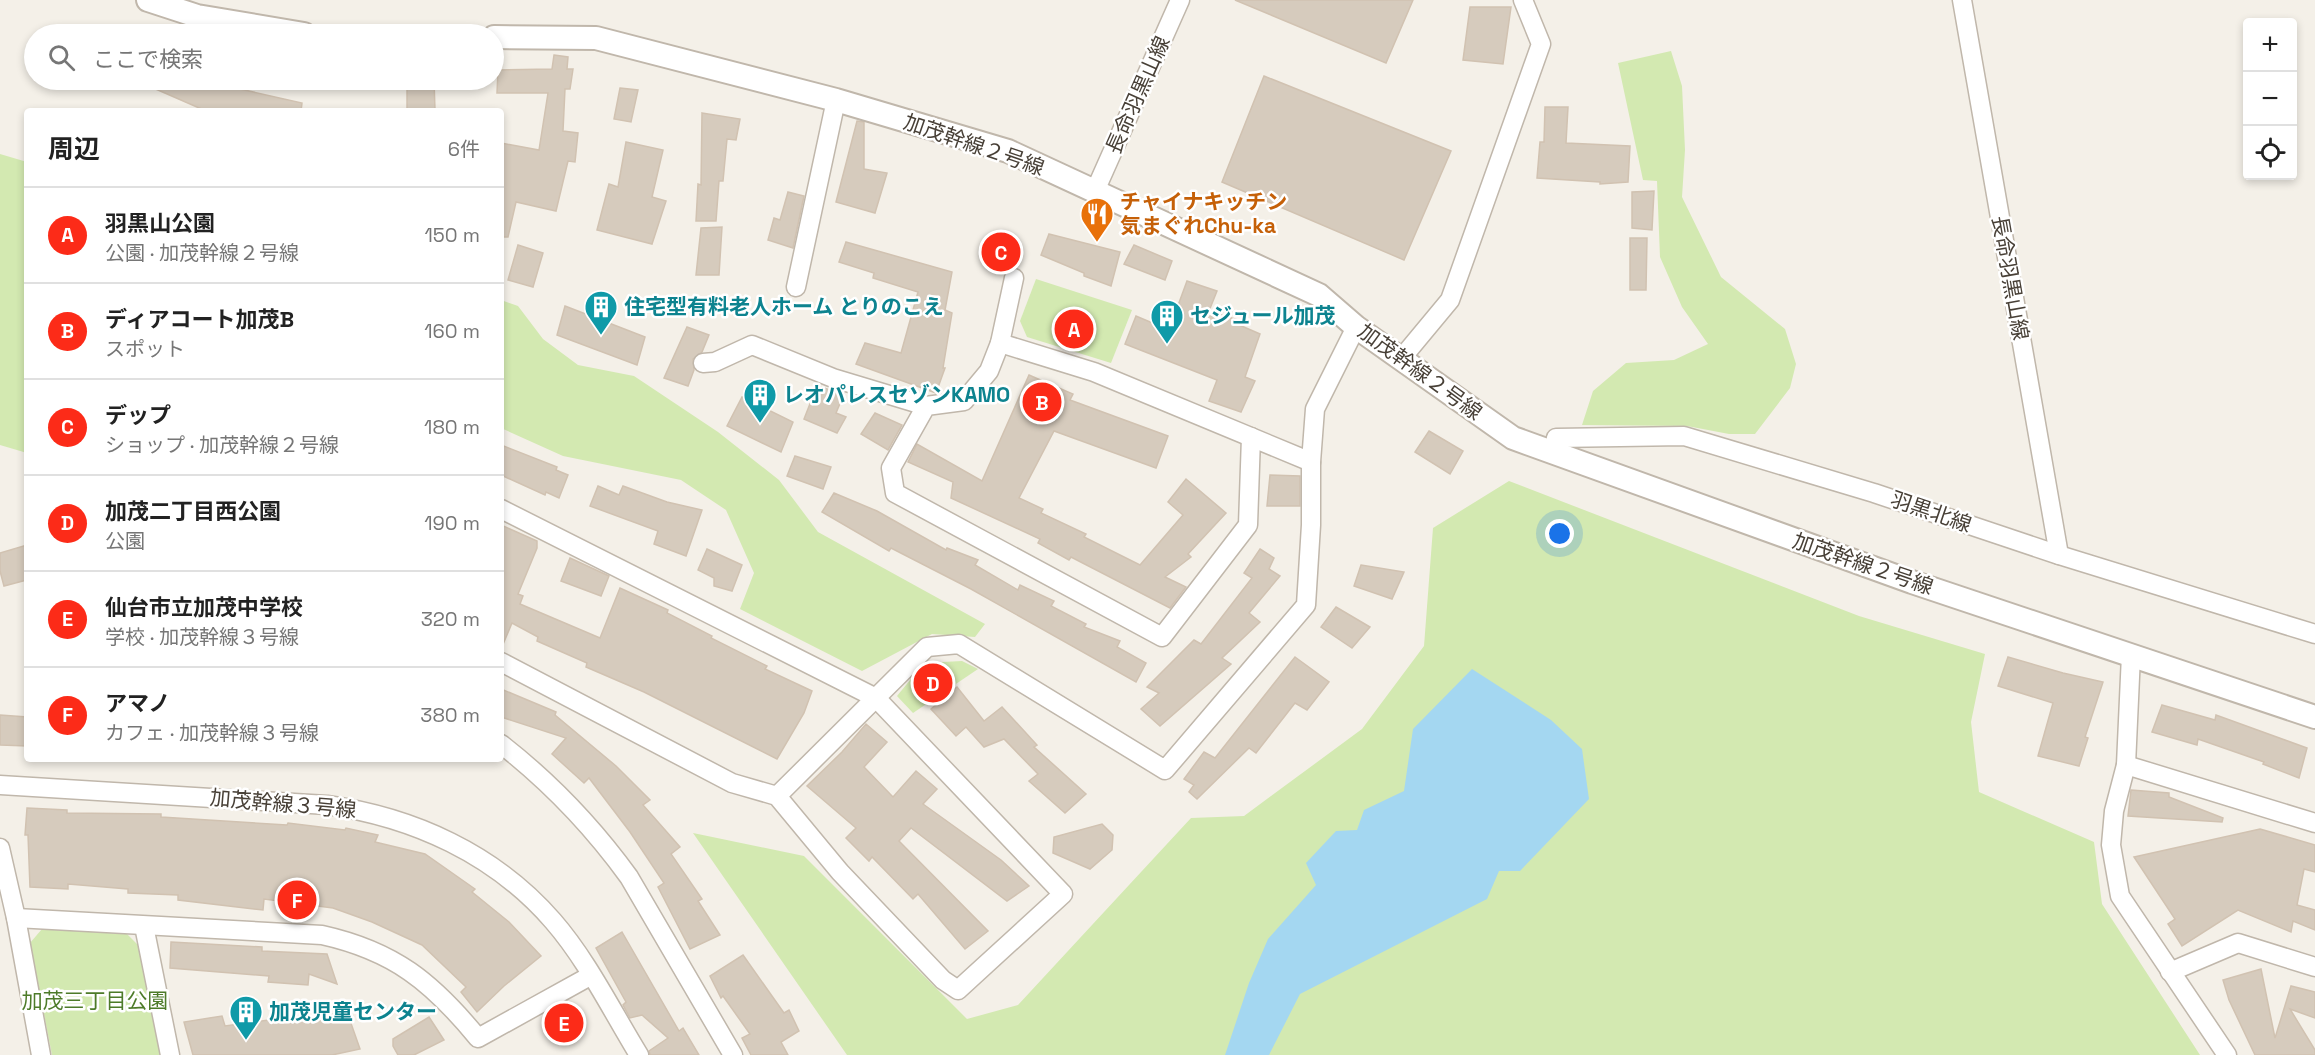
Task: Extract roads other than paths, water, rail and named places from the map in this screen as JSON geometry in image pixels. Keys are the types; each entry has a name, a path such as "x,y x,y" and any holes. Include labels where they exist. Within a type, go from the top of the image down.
{"street":[{"path":"148,0 197,16 245,24"},
{"name":"長命羽黒山線","path":"1095,190 1180,0"},
{"path":"1401,359 1450,300 1540,44 1523,0"},
{"name":"長命羽黒山線","path":"1962,0 2059,555"},
{"name":"加茂幹線２号線","path":"504,37 596,38 836,100 1008,151 1319,295 1356,327 1513,438 1912,582 2315,717"},
{"path":"796,287 836,100"},
{"path":"703,363 715,362 752,345 833,378 926,406 964,401 989,371 1000,343 1014,278"},
{"path":"777,796 927,647 959,644 1165,770 1306,605 1315,410 1356,327"},
{"path":"1000,343 1094,372 1311,462"},
{"path":"926,406 891,468 895,494 1162,637 1248,525 1251,437"},
{"name":"羽黒北線","path":"1553,454 1556,438 1684,436 1874,493 2059,555 2315,634"},
{"path":"504,511 876,698 1063,894 958,990 943,980 840,872 777,796 732,783 504,664"},
{"path":"2131,655 2126,765 2115,811 2111,845 2120,896 2227,1055"},
{"path":"504,747 564,797 610,851 629,877 733,1055"},
{"path":"2126,765 2315,823"},
{"name":"加茂幹線３号線","path":"0,785 327,805 356,809 411,825 463,848 513,882 554,921 639,1055"},
{"path":"0,848 16,918 41,1055"},
{"path":"16,918 322,935 368,948 388,957 423,979 478,1038 590,976"},
{"path":"144,926 170,1055"},
{"path":"2170,972 2238,944 2315,967"}],"water":[{"path":"1472,669 1551,720 1582,749 1589,799 1520,871 1499,871 1487,899 1300,994 1269,1055 1225,1055 1249,983 1268,939 1316,885 1306,863 1336,831 1357,830 1364,810 1404,791 1413,729"}],"place":[{"name":"チャイナキッチン 気まぐれChu-ka","path":"1097,243"},
{"name":"デップ","path":"1001,252"},
{"name":"羽黒山公園","path":"1074,329"},
{"name":"住宅型有料老人ホーム とりのこえ","path":"601,336"},
{"name":"セジュール加茂","path":"1167,345"},
{"name":"ディアコート加茂B","path":"1042,402"},
{"name":"レオパレスセゾンKAMO","path":"760,424"},
{"name":"加茂二丁目西公園","path":"933,683"},
{"name":"アマノ","path":"297,900"},
{"name":"仙台市立加茂中学校","path":"564,1023"},
{"name":"加茂児童センター","path":"246,1041"}],"park label":[{"name":"加茂三丁目公園","path":"95,1001"}]}
